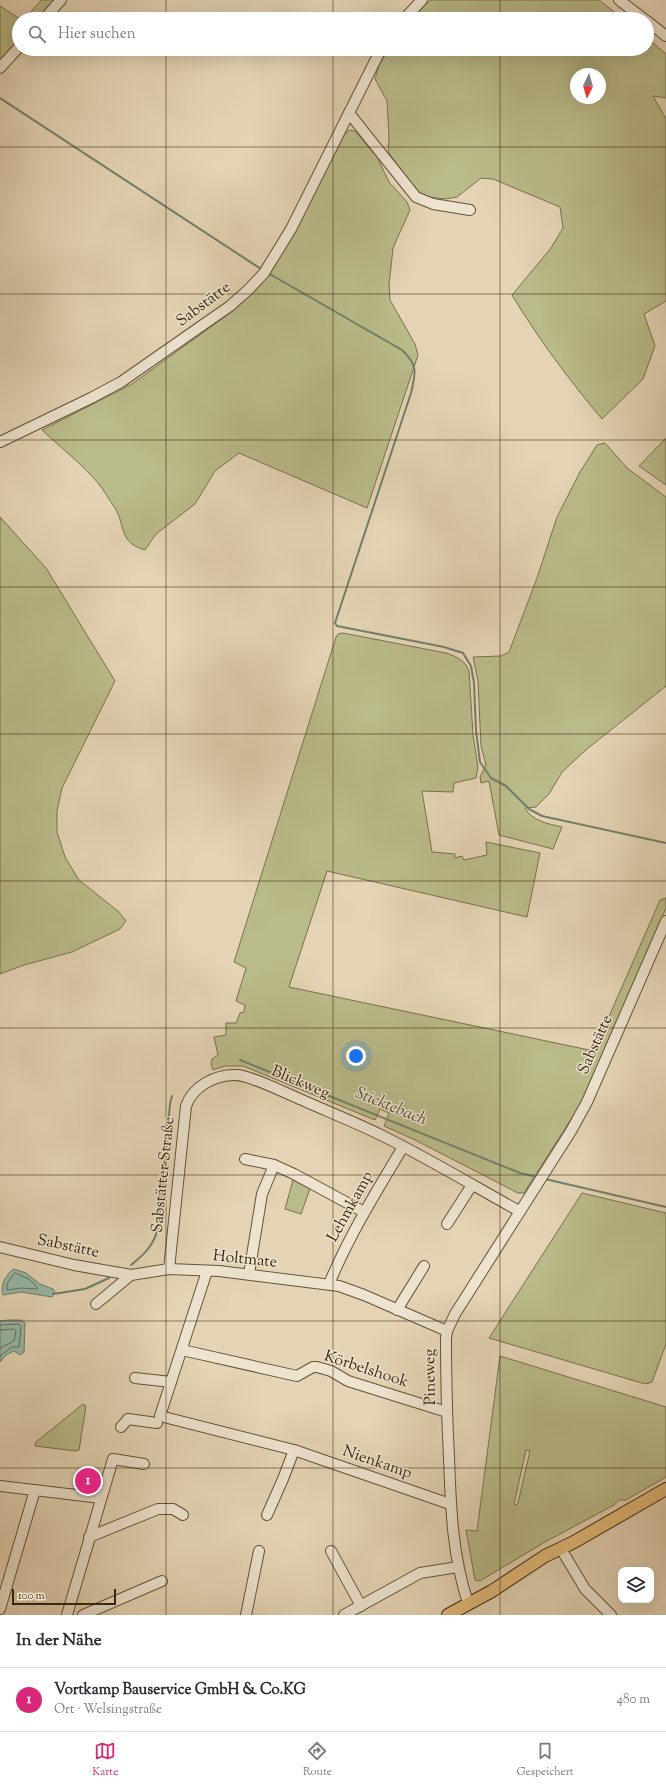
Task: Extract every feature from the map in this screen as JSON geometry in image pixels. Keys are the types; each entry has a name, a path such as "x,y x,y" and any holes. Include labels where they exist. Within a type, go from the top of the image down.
{"main road":[{"path":"448,1615 492,1591 545,1556 577,1541 666,1489"}],"street":[{"path":"50,12 61,0"},
{"path":"411,12 422,0"},
{"path":"623,1 636,12"},
{"path":"654,27 666,36"},
{"path":"0,68 12,55"},
{"name":"Sabstätte","path":"0,442 121,382 230,306 248,290 264,273 288,236 377,56"},
{"path":"348,114 416,197 433,204 470,210"},
{"name":"Sabstätte","path":"541,1175 571,1131 587,1102 666,921"},
{"name":"Blickweg","path":"198,1088 216,1078 238,1075 247,1078 371,1130 519,1211"},
{"name":"Sabstätter Straße","path":"169,1269 186,1106 189,1097 198,1088"},
{"name":"Lehmkamp","path":"329,1284 339,1260 364,1212 403,1147"},
{"path":"245,1159 274,1165 294,1174 364,1212"},
{"path":"249,1274 262,1194 274,1165"},
{"name":"Pineweg","path":"468,1603 458,1567 453,1538 450,1504 447,1412 447,1331 455,1314 541,1175"},
{"path":"448,1224 472,1185"},
{"name":"Sabstätte","path":"0,1247 74,1265 131,1275"},
{"path":"397,1310 424,1266"},
{"name":"Holtmate","path":"131,1275 169,1269 207,1270 329,1284 354,1291 447,1331"},
{"path":"158,1423 207,1270"},
{"path":"96,1304 131,1275"},
{"name":"Körbelshook","path":"182,1350 296,1376 313,1367 317,1367 331,1371 348,1381 447,1412"},
{"path":"135,1378 171,1382"},
{"name":"Nienkamp","path":"121,1427 128,1419 158,1423 294,1450 450,1504"},
{"path":"267,1515 294,1450"},
{"path":"67,1615 100,1498 113,1459 144,1464"},
{"path":"0,1486 100,1498"},
{"path":"0,1609 35,1490"},
{"path":"89,1537 158,1510 173,1509 183,1515"},
{"path":"561,1549 585,1589 611,1615"},
{"path":"246,1615 259,1551"},
{"path":"331,1551 361,1606"},
{"path":"344,1615 420,1573 458,1567"},
{"path":"84,1615 162,1582"}],"shaded area":[{"path":"41,0 55,0 44,12 31,12"},
{"path":"430,0 599,0 614,12 419,12"},
{"path":"0,6 12,14 12,49 0,63"},
{"path":"654,44 666,54 666,98 653,96 666,119 666,301 644,314 655,346 643,379 602,419 554,358 512,295 551,248 563,228 560,207 493,179 481,178 457,197 445,199 429,197 418,192 388,152 389,137 387,101 375,79 379,65 385,56 654,56"},
{"path":"349,130 355,131 377,157 389,182 407,202 410,210 393,248 389,285 390,300 415,344 418,355 367,508 239,453 215,471 195,504 156,534 145,550 136,547 130,543 124,533 115,508 98,483 78,462 42,430 132,384 234,310 252,293 263,281 279,258 339,140"},
{"path":"666,438 666,485 639,466"},
{"path":"605,443 627,468 666,497 666,686 587,749 562,772 549,794 536,807 525,808 536,819 562,827 553,849 499,835 489,781 481,783 480,777 486,765 481,746 478,681 473,657 501,656 509,652 537,578 557,517 580,472 597,445"},
{"path":"0,517 46,568 115,681 62,788 57,811 57,832 65,857 79,880 119,912 126,921 120,929 72,952 24,965 0,974"},
{"path":"343,633 446,653 460,659 469,671 473,735 478,767 476,778 454,783 453,792 422,791 432,852 455,854 455,858 462,856 464,860 487,855 486,842 540,853 527,917 327,871 289,987 594,1051 660,900 666,898 666,908 582,1102 524,1193 518,1193 415,1140 384,1126 389,1113 380,1109 375,1120 243,1066 225,1066 213,1070 211,1064 212,1059 218,1055 214,1037 226,1035 226,1023 236,1023 240,1013 244,1012 245,1005 236,1001 246,968 234,962 336,637 338,634"},
{"path":"293,1180 310,1189 301,1214 285,1209"},
{"path":"582,1193 666,1213 666,1344 652,1382 645,1384 489,1338"},
{"path":"500,1356 666,1407 666,1477 626,1500 619,1500 614,1505 545,1542 480,1581 475,1580 466,1530 477,1531","holes":["526,1450 530,1451 518,1503 516,1505 514,1504"]},
{"path":"83,1404 86,1406 79,1450 76,1451 35,1446 36,1442"}],"water":[{"path":"14,1269 26,1273 40,1284 53,1289 55,1292 52,1297 21,1292 3,1295 2,1288 4,1280 8,1273"},
{"path":"21,1320 25,1323 24,1352 20,1355 14,1351 6,1355 0,1362 0,1321"}],"waterway":[{"path":"0,98 261,269"},
{"path":"268,273 402,350 411,360 415,374 411,393 335,623 337,626 444,647 463,653 471,666 474,683 476,731 480,762 491,778 506,786 529,809 542,816 666,843"},
{"name":"Sticktebach","path":"240,1060 520,1173 533,1176"},
{"name":"Sticktebach","path":"131,1265 149,1248 155,1237 159,1224 172,1096"},
{"path":"545,1179 666,1207"},
{"path":"53,1294 85,1289 109,1278"}],"place":[{"name":"Vortkamp Bauservice GmbH & Co.KG","path":"88,1481"}]}
